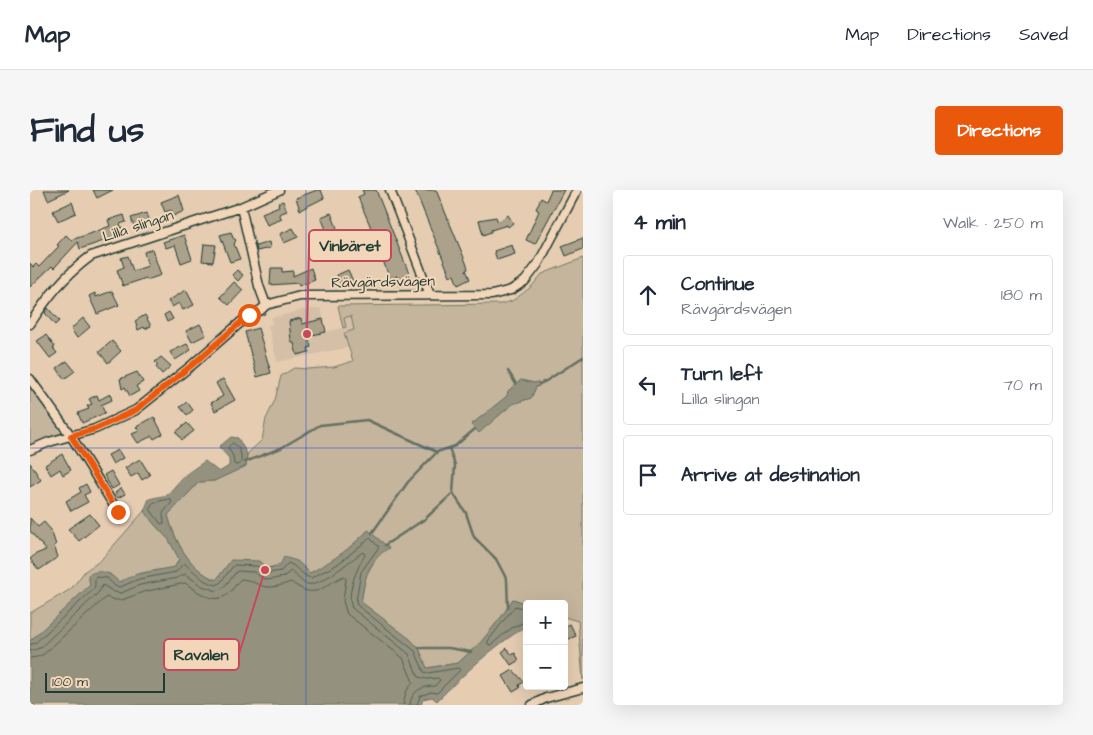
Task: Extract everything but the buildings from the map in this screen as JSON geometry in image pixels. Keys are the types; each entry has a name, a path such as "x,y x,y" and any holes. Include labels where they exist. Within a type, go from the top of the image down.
{"street":[{"name":"Lilla slingan","path":"30,324 47,298 71,271 91,256 241,207 280,190"},
{"path":"390,190 430,295"},
{"name":"Rävgärdsvägen","path":"30,450 49,442 95,429 136,410 185,371 249,315 261,310 266,305 300,296 492,296 511,290 525,281 538,264 577,190"},
{"path":"241,207 259,286 266,305"},
{"path":"30,379 71,436 118,512"},
{"path":"532,705 546,698 583,688"}],"shaded area":[{"path":"583,258 583,680 578,621 568,618 568,600 523,600 523,603 513,599 481,642 458,663 426,668 419,648 361,602 366,575 379,554 369,530 335,560 310,573 297,561 216,580 198,569 184,553 168,515 199,482 214,481 246,466 247,454 262,440 266,419 275,400 281,376 294,368 334,367 353,361 344,333 354,330 351,316 344,318 346,327 343,328 338,306 501,304 512,301 532,286 542,274","holes":["521,380 538,382 540,385 536,387 531,398 513,404 479,432 471,425 507,396 508,391"]},
{"path":"321,308 326,332 345,327 343,318 351,316 354,330 345,333 348,346 277,362 268,325 272,324 271,318 302,310"},
{"path":"30,385 61,428 62,433 57,437 30,445"},
{"path":"144,511 169,540 179,559 175,567 137,574 119,582 109,573 91,585 30,641 30,613 71,589 85,571 100,561"}],"water":[{"path":"521,380 538,382 539,386 536,387 531,398 512,404 479,433 471,425 507,396 508,391"},
{"path":"231,437 238,438 247,454 246,466 214,481 199,482 168,515 174,535 184,554 198,569 207,575 216,580 231,560 259,561 267,568 279,567 284,557 297,561 310,573 349,548 368,530 389,548 376,559 368,571 361,602 419,648 427,668 458,663 481,642 513,599 523,603 523,629 491,651 437,701 432,697 423,699 421,705 30,705 30,641 90,585 88,575 105,572 119,582 137,574 175,567 179,559 169,540 144,511 149,499 167,495 185,475 205,461 219,472 229,466 229,458 219,447"}],"waterway":[{"path":"539,384 583,357"},
{"path":"508,371 516,384"},
{"path":"245,462 281,448 320,425 367,420 437,452 455,446 475,429"},
{"path":"449,448 455,465 453,493 466,513 474,537 496,559 507,580 508,608"},
{"path":"372,533 408,482 437,452"},
{"path":"385,545 425,519 453,493"},
{"path":"419,648 449,648 471,652"}],"place":[{"name":"Vinbäret","path":"307,334"},
{"name":"Ravalen","path":"265,570"}],"route":[{"path":"118,512 71,436 114,422 136,410 158,394 249,315"}]}
